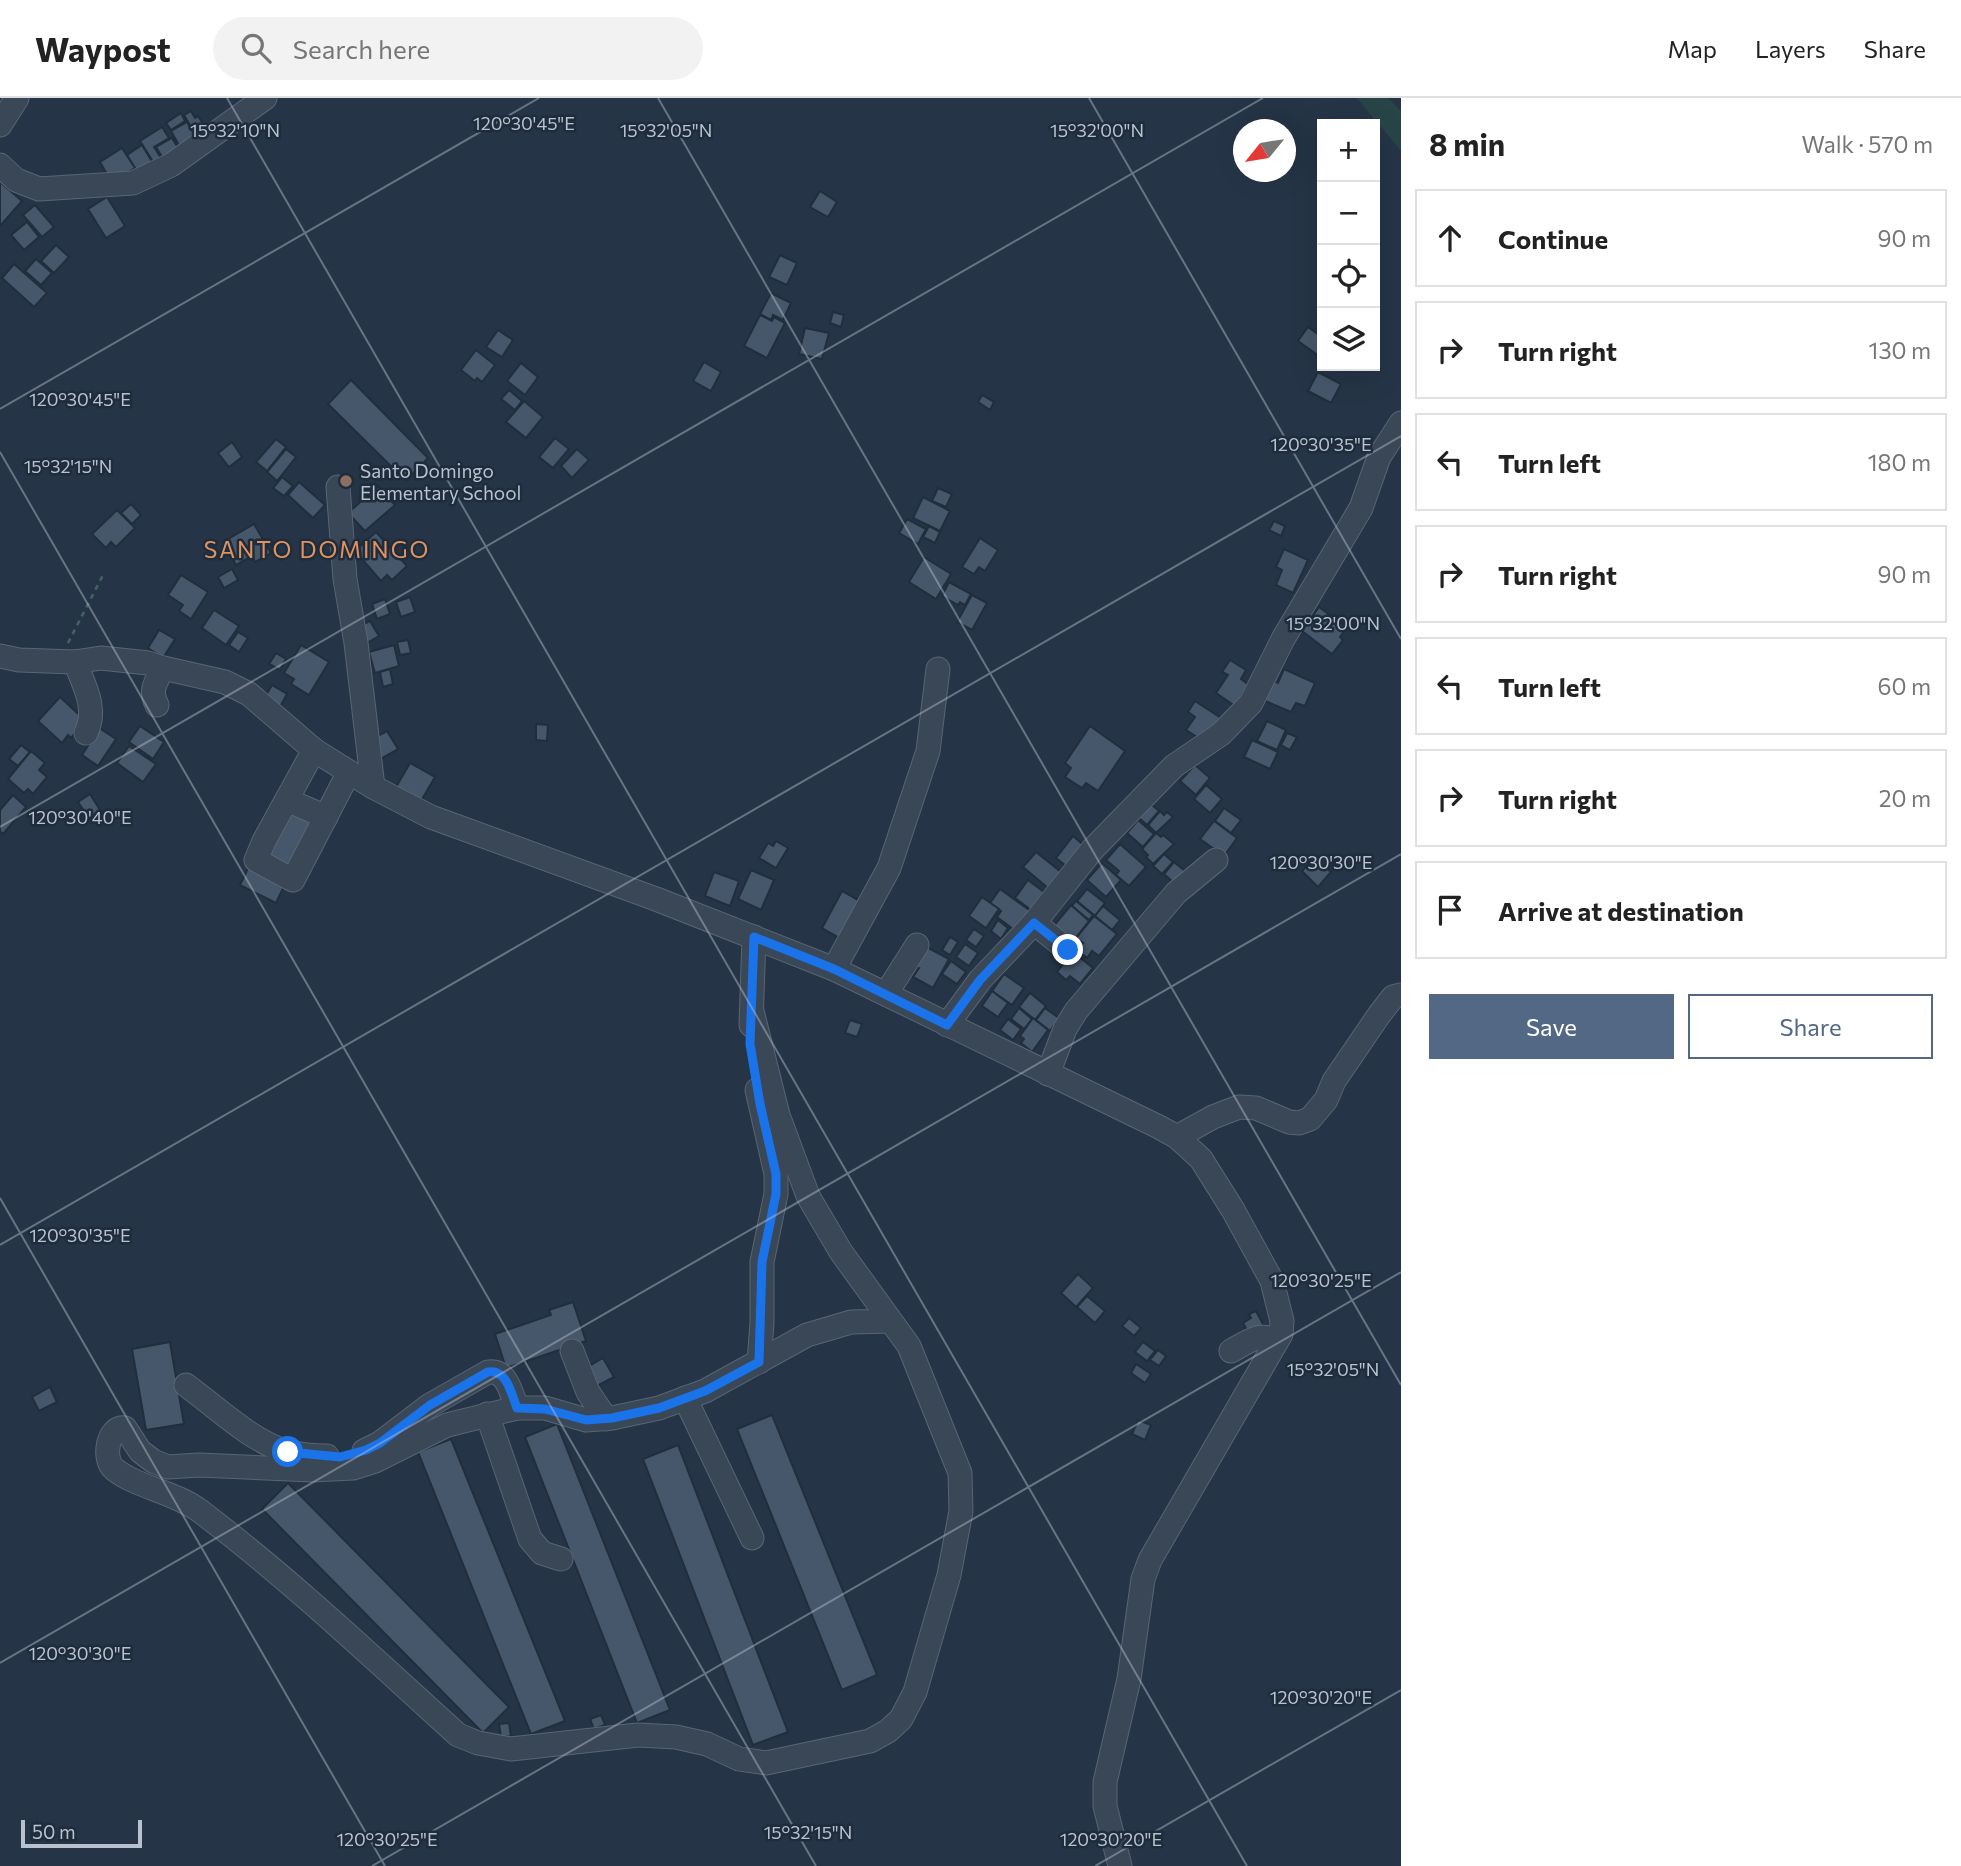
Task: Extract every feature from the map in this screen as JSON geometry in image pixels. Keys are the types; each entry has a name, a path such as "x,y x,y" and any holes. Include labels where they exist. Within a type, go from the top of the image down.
{"street":[{"path":"0,125 17,98"},
{"path":"0,165 16,180 38,189 133,183 171,165 265,98"},
{"path":"947,1025 980,980 1034,923 1093,850 1174,766 1221,734 1251,703 1283,639 1361,508 1379,457 1401,423"},
{"path":"338,487 345,579 356,643 373,787"},
{"path":"0,656 19,660 66,662 101,658 148,663 225,682 249,694 314,750 373,787 431,817 834,969 1177,1137 1201,1159 1272,1281 1282,1321 1281,1334 1150,1560 1143,1579 1129,1679 1105,1782 1105,1806 1120,1866"},
{"path":"66,662 92,712 92,722 86,733"},
{"path":"157,705 152,689 163,668"},
{"path":"834,969 893,857 928,751 938,669"},
{"path":"314,750 256,860 293,880 349,772"},
{"path":"287,800 326,817"},
{"path":"1048,1074 1065,1029 1076,1011 1176,893 1216,860"},
{"path":"1034,923 1068,950"},
{"path":"754,937 750,1044 776,1174 776,1194 762,1262 758,1361"},
{"path":"886,994 917,945"},
{"path":"1177,1137 1213,1117 1239,1107 1256,1108 1289,1122 1299,1123 1310,1119 1326,1100 1334,1081 1386,1006 1393,997 1401,995"},
{"path":"752,1011 778,1115 808,1196 841,1252 891,1321 909,1346 960,1473 961,1511 949,1575 915,1692 901,1719 888,1731 870,1741 766,1763 739,1759 707,1744 676,1737 638,1735 511,1749 478,1743 458,1735 304,1594 197,1508 113,1468 107,1453 112,1434 121,1427 129,1432 140,1451 153,1461 169,1467 199,1465 312,1470 353,1468 375,1461 447,1425 517,1408 545,1409 586,1420 606,1419 659,1408 705,1391 807,1335 851,1322 891,1321"},
{"path":"1231,1351 1263,1336 1277,1341"},
{"path":"572,1351 588,1392 606,1419"},
{"path":"186,1385 256,1436 288,1452 312,1456 340,1457 366,1450 380,1443 430,1405 488,1372 496,1371 503,1375 517,1408"},
{"path":"685,1398 752,1538"},
{"path":"487,1415 530,1539 542,1553 561,1559"}],"path":[{"path":"66,662 103,575"}],"green space":[{"path":"1357,98 1388,98 1401,111 1401,151 1380,126 1380,119 1374,119"}],"building":[{"path":"191,111 205,127 195,134 184,115"},
{"path":"181,113 185,121 171,130 166,123"},
{"path":"187,122 196,137 180,147 171,131"},
{"path":"162,127 169,138 154,147 163,161 155,165 140,141"},
{"path":"172,138 180,151 164,160 156,147"},
{"path":"142,145 154,165 136,170 127,155"},
{"path":"122,148 135,168 118,179 114,173 108,176 100,162"},
{"path":"0,182 22,201 0,226"},
{"path":"820,191 837,202 828,217 810,207"},
{"path":"107,197 125,226 106,238 88,209"},
{"path":"35,205 54,227 42,237 23,215"},
{"path":"27,222 39,237 24,250 11,235"},
{"path":"56,245 69,257 54,273 41,261"},
{"path":"780,255 797,263 787,285 769,277"},
{"path":"36,259 52,273 41,285 25,271"},
{"path":"14,264 47,293 34,307 2,278"},
{"path":"771,293 791,303 783,320 773,315 771,320 760,314"},
{"path":"833,312 844,315 841,327 830,323"},
{"path":"760,315 772,321 774,317 785,323 767,358 744,346"},
{"path":"1308,327 1317,333 1317,355 1298,341"},
{"path":"805,328 829,333 822,359 799,354"},
{"path":"498,330 513,340 502,357 486,347"},
{"path":"476,350 495,365 482,382 477,378 475,381 461,370"},
{"path":"704,362 721,372 711,391 693,381"},
{"path":"521,363 538,377 525,395 507,381"},
{"path":"1318,372 1341,384 1331,403 1308,391"},
{"path":"351,380 428,458 406,481 328,404"},
{"path":"509,390 522,401 515,410 501,399"},
{"path":"982,395 994,402 990,410 978,402"},
{"path":"524,401 543,417 526,438 506,422"},
{"path":"555,438 569,449 553,468 539,457"},
{"path":"276,439 286,447 267,471 256,462"},
{"path":"232,442 242,457 229,467 218,453"},
{"path":"286,449 296,457 277,481 267,472"},
{"path":"577,449 589,460 572,478 561,466"},
{"path":"282,477 293,486 284,496 273,488"},
{"path":"299,482 325,505 313,518 288,495"},
{"path":"378,486 395,505 365,531 348,513"},
{"path":"938,488 952,494 946,507 932,501"},
{"path":"923,497 950,511 940,531 913,518"},
{"path":"131,504 141,515 132,524 121,513"},
{"path":"117,510 135,528 116,547 111,542 106,548 92,534"},
{"path":"907,519 926,529 918,544 899,533"},
{"path":"1274,521 1285,526 1281,536 1269,530"},
{"path":"254,524 271,553 255,562 252,556 236,565 223,542"},
{"path":"929,526 940,532 935,543 923,537"},
{"path":"376,532 407,566 392,580 387,575 381,581 355,551"},
{"path":"980,538 998,550 985,571 979,567 974,574 962,567"},
{"path":"1284,549 1308,560 1293,593 1276,585 1282,570 1276,567"},
{"path":"924,557 951,574 936,599 909,582"},
{"path":"232,569 238,580 224,588 218,577"},
{"path":"181,575 208,592 191,619 179,611 183,605 168,595"},
{"path":"949,582 971,594 965,605 960,602 958,605 942,596"},
{"path":"972,595 987,603 972,630 957,622"},
{"path":"410,597 415,612 401,617 396,602"},
{"path":"385,599 390,614 377,619 372,604"},
{"path":"1319,607 1347,628 1340,637 1343,640 1332,654 1302,631"},
{"path":"214,610 239,626 226,645 202,628"},
{"path":"370,621 379,636 365,644 356,628"},
{"path":"159,630 175,639 163,658 148,648"},
{"path":"238,632 248,638 239,652 229,645"},
{"path":"408,640 411,653 400,655 397,642"},
{"path":"301,645 329,662 309,695 291,684 294,679 284,673"},
{"path":"394,645 399,666 375,673 369,652"},
{"path":"276,653 286,659 280,670 269,664"},
{"path":"1230,660 1246,670 1241,679 1249,685 1235,706 1216,693 1228,675 1222,672"},
{"path":"390,669 393,684 383,687 380,672"},
{"path":"1284,669 1315,683 1305,706 1296,703 1291,712 1263,700 1272,680 1278,683"},
{"path":"272,685 287,694 280,707 265,697"},
{"path":"60,697 86,721 71,738 68,735 62,743 38,721"},
{"path":"1195,701 1221,718 1205,742 1186,730 1195,717 1188,712"},
{"path":"1267,721 1286,730 1277,750 1257,741"},
{"path":"536,724 548,725 547,741 536,740"},
{"path":"140,726 164,742 153,759 129,742"},
{"path":"1090,726 1125,751 1098,791 1086,783 1082,788 1065,777 1071,768 1065,763"},
{"path":"99,728 116,739 98,766 82,755"},
{"path":"387,731 398,749 382,758 372,739"},
{"path":"1287,733 1297,737 1290,750 1281,745"},
{"path":"1252,740 1278,752 1270,769 1244,757"},
{"path":"21,745 30,752 18,766 9,759"},
{"path":"129,746 156,764 143,782 117,763"},
{"path":"31,751 45,763 39,770 47,777 33,794 28,789 24,793 8,779"},
{"path":"410,763 435,777 421,801 396,787"},
{"path":"1195,765 1210,778 1196,795 1180,781"},
{"path":"1206,785 1222,799 1210,813 1194,799"},
{"path":"90,794 100,810 89,818 78,802"},
{"path":"13,795 26,807 3,834 0,831 0,810"},
{"path":"1150,803 1159,811 1147,825 1138,817"},
{"path":"291,807 314,818 289,871 265,859"},
{"path":"1224,808 1241,820 1231,833 1215,821"},
{"path":"1160,811 1173,817 1156,833 1148,825"},
{"path":"1138,820 1154,834 1143,847 1127,833"},
{"path":"1214,821 1237,838 1224,856 1200,839"},
{"path":"1156,833 1174,844 1153,864 1142,849"},
{"path":"1073,836 1087,848 1070,869 1056,858"},
{"path":"776,841 788,848 776,868 759,858 768,843 773,846"},
{"path":"1120,844 1146,867 1129,886 1116,875 1119,871 1106,860"},
{"path":"1036,852 1061,872 1048,888 1023,867"},
{"path":"1164,854 1173,862 1162,874 1153,866"},
{"path":"1314,857 1331,872 1318,887 1302,871"},
{"path":"251,862 287,880 276,903 240,885"},
{"path":"1174,862 1185,871 1174,883 1164,874"},
{"path":"1102,863 1121,880 1106,897 1087,880"},
{"path":"751,870 774,880 761,910 738,899"},
{"path":"714,872 739,881 730,906 705,896"},
{"path":"1028,880 1044,892 1031,910 1015,898"},
{"path":"1000,889 1032,912 1017,932 997,917 1001,911 990,903"},
{"path":"1087,889 1105,903 1095,916 1077,901"},
{"path":"842,891 863,903 843,940 822,928"},
{"path":"982,897 999,909 986,928 969,916"},
{"path":"1076,901 1093,915 1089,920 1072,906"},
{"path":"1071,905 1089,921 1071,944 1052,928"},
{"path":"1103,906 1120,920 1112,930 1095,916"},
{"path":"1094,916 1117,934 1099,956 1092,951 1087,958 1077,950 1083,943 1076,938"},
{"path":"998,920 1008,928 1001,939 991,931"},
{"path":"974,929 984,936 976,947 966,940"},
{"path":"950,937 958,942 950,955 942,950"},
{"path":"921,944 949,959 933,988 913,977 919,968 911,963"},
{"path":"965,944 978,953 969,966 956,957"},
{"path":"1073,952 1093,968 1080,984 1070,976 1066,980 1057,972"},
{"path":"951,961 966,972 957,984 942,974"},
{"path":"1004,974 1024,988 1012,1005 992,991"},
{"path":"992,991 1008,1003 998,1017 982,1006"},
{"path":"1030,993 1046,1006 1035,1020 1019,1007"},
{"path":"1019,1008 1032,1019 1024,1029 1011,1019"},
{"path":"1045,1008 1059,1018 1050,1031 1036,1020"},
{"path":"1033,1018 1048,1030 1032,1052 1021,1043 1024,1039 1020,1036"},
{"path":"1008,1019 1021,1029 1013,1040 1000,1030"},
{"path":"850,1020 862,1024 857,1037 845,1033"},
{"path":"1078,1274 1093,1288 1076,1307 1061,1293"},
{"path":"1087,1296 1105,1311 1095,1323 1077,1307"},
{"path":"573,1302 586,1341 506,1368 495,1334 551,1315 549,1310"},
{"path":"1256,1311 1264,1326 1249,1334 1243,1323 1251,1318 1249,1314"},
{"path":"1129,1318 1141,1328 1134,1336 1122,1326"},
{"path":"170,1342 184,1424 146,1430 132,1349"},
{"path":"1143,1342 1155,1351 1147,1361 1135,1352"},
{"path":"1158,1350 1166,1356 1159,1366 1150,1360"},
{"path":"603,1358 614,1377 595,1387 584,1369"},
{"path":"1136,1364 1151,1374 1145,1383 1131,1373"},
{"path":"50,1387 57,1402 39,1411 32,1397"},
{"path":"772,1415 877,1675 842,1690 737,1429"},
{"path":"1138,1420 1151,1425 1145,1440 1132,1434"},
{"path":"557,1424 670,1710 637,1723 525,1437"},
{"path":"451,1439 565,1721 531,1734 418,1452"},
{"path":"678,1445 788,1732 753,1745 643,1459"},
{"path":"288,1483 509,1707 483,1733 262,1509"},
{"path":"601,1715 605,1725 594,1729 590,1719"},
{"path":"509,1723 511,1736 501,1737 499,1724"}],"place":[{"name":"Santo Domingo Elementary School","path":"346,481"}],"district":[{"name":"SANTO DOMINGO","path":"317,549"}],"route":[{"path":"288,1452 340,1457 366,1450 380,1443 430,1405 488,1372 496,1371 503,1375 517,1408 545,1409 586,1420 612,1418 659,1408 705,1391 759,1362 762,1262 776,1194 776,1174 750,1044 754,937 834,969 947,1025 980,980 1034,923 1068,950"}]}
